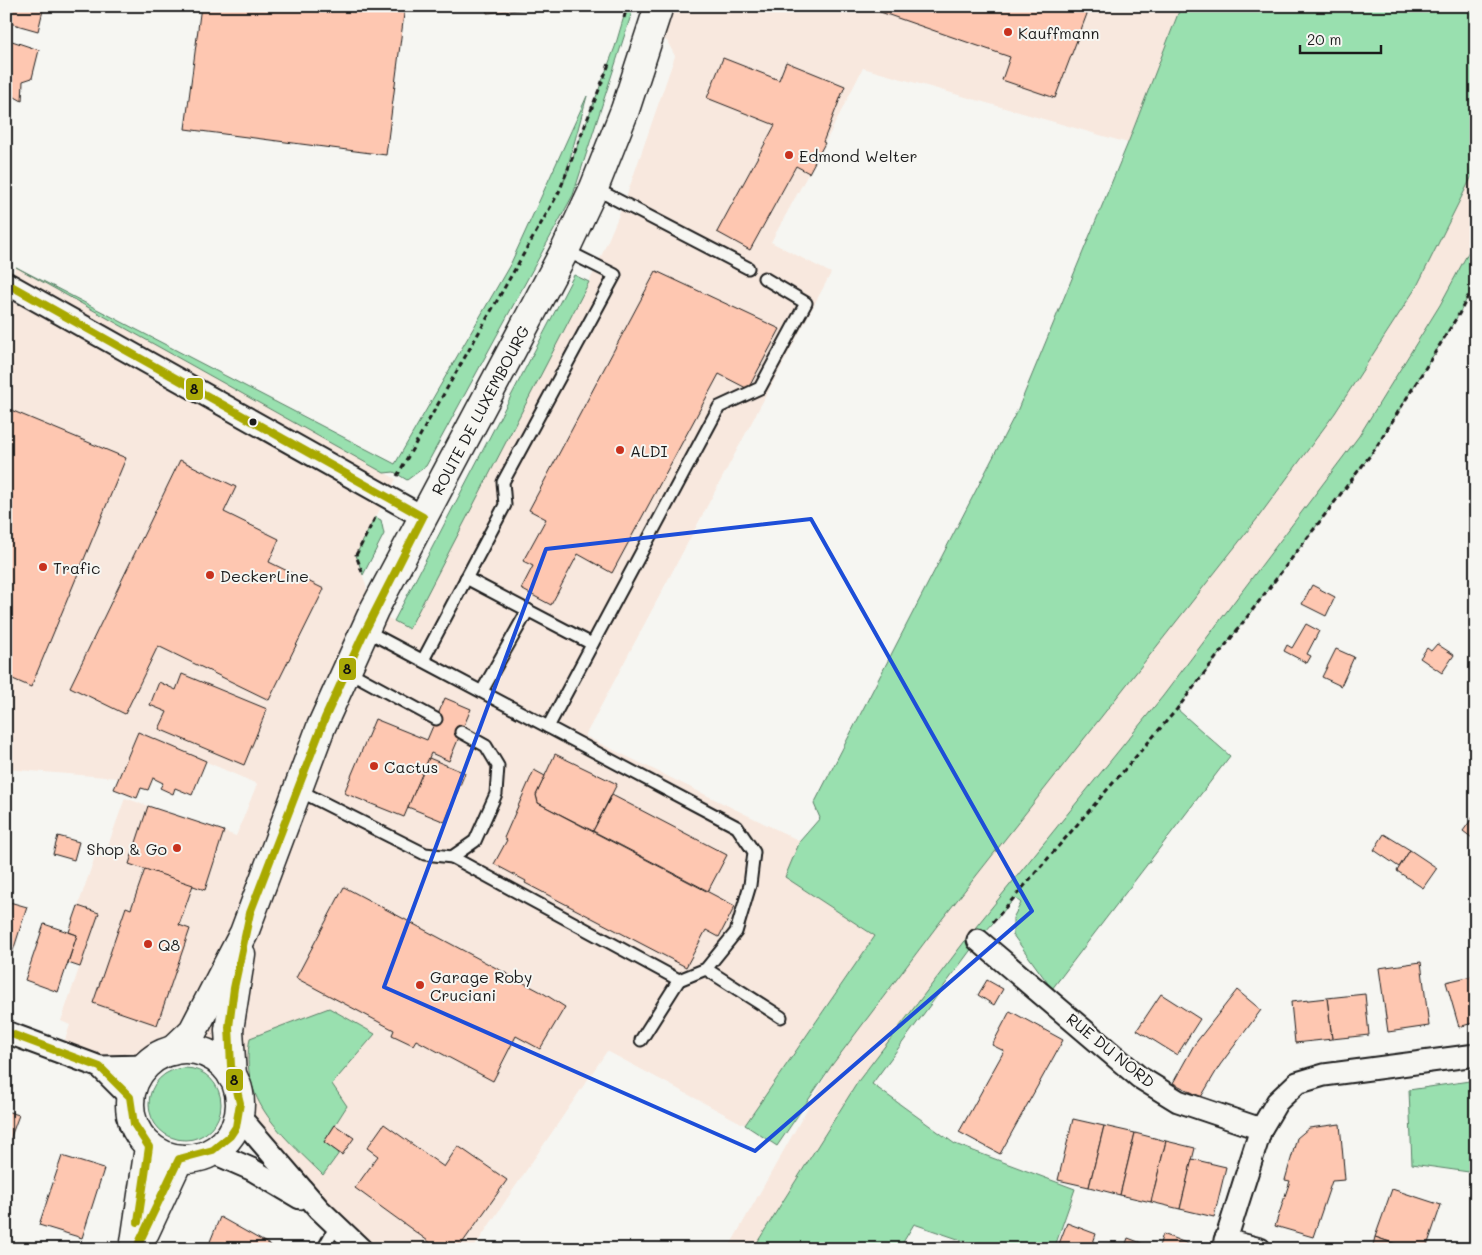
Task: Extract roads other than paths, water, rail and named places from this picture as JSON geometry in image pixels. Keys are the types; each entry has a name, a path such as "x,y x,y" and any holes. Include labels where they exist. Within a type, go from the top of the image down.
{"main road":[{"name":"ROUTE DE LUXEMBOURG","path":"172,1051 193,1030 244,933 296,789 346,670 423,517 565,250 594,188 625,110 659,6"},
{"path":"137,1144 163,1155 179,1159 196,1158 212,1152 226,1143 239,1116 239,1095 232,1076 229,1030 244,933"},
{"name":"ROUTE DE LUXEMBOURG","path":"122,1104 145,1066 158,1056 172,1051 200,1051 212,1057 232,1076"},
{"path":"122,1104 130,1115 137,1132 135,1249"},
{"path":"135,1249 179,1159"}],"street":[{"path":"6,283 423,517"},
{"name":"RUE DU NORD","path":"978,940 1139,1077 1178,1101 1261,1129"},
{"path":"6,1032 100,1067 145,1066"},
{"path":"1260,1249 1224,1244 1261,1129 1277,1102 1297,1083 1324,1075 1476,1055"},
{"path":"100,1067 122,1104"},
{"path":"239,1116 318,1209 361,1249"},
{"path":"212,1152 252,1169 318,1209"}],"lane":[{"path":"594,188 748,268"},
{"path":"423,660 505,505 504,482 615,275 565,250"},
{"path":"548,727 719,407 760,388 806,303 764,278"},
{"path":"466,578 592,644"},
{"path":"482,692 528,610"},
{"path":"365,630 737,827 754,852 750,885 736,932 706,969 679,980 641,1040"},
{"path":"346,670 436,719"},
{"path":"452,857 475,841 496,794 498,766 486,746 461,732"},
{"path":"296,789 425,854 452,857 679,980"},
{"path":"706,969 781,1017"},
{"path":"323,1249 336,1226"}],"place":[{"name":"Kauffmann","path":"1008,32"},
{"name":"Edmond Welter","path":"789,155"},
{"name":"ALDI","path":"620,450"},
{"name":"Trafic","path":"43,567"},
{"name":"DeckerLine","path":"210,575"},
{"name":"Cactus","path":"374,766"},
{"name":"Shop & Go","path":"177,848"},
{"name":"Q8","path":"148,944"},
{"name":"Garage Roby Cruciani","path":"420,985"}]}
